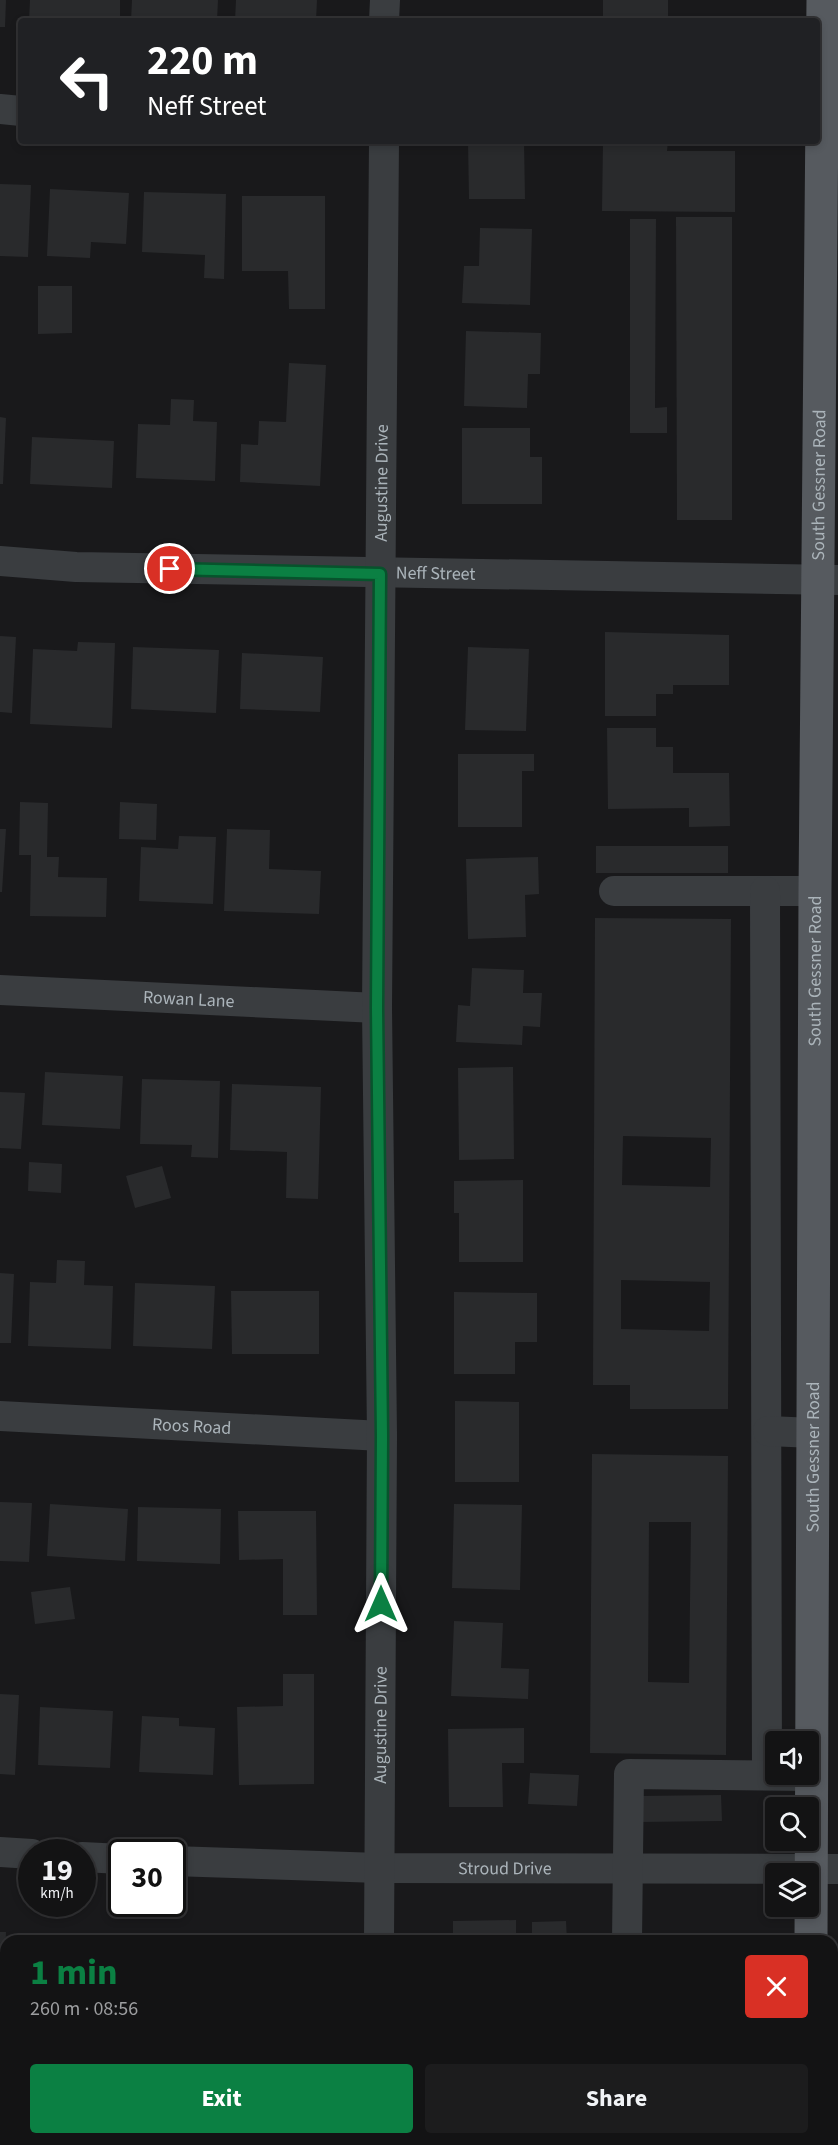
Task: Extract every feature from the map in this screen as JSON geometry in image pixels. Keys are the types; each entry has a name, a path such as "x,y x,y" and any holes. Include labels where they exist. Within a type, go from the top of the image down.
{"main road":[{"name":"South Gessner Road","path":"811,1731 815,891 828,579 823,0"},
{"name":"South Gessner Road","path":"812,1785 824,1869 812,1935"}],"street":[{"path":"384,18 385,0"},
{"path":"0,109 18,111"},
{"name":"Augustine Drive","path":"379,1935 382,1436 377,1008 384,144"},
{"name":"Neff Street","path":"0,561 76,567 380,574 828,579"},
{"path":"614,891 815,891"},
{"path":"765,891 768,1431 766,1731"},
{"name":"Rowan Lane","path":"0,990 377,1008"},
{"name":"Roos Road","path":"0,1416 382,1436"},
{"path":"768,1431 814,1433"},
{"path":"767,1545 812,1547"},
{"path":"627,1935 629,1774 765,1775"},
{"path":"0,1852 18,1853"},
{"name":"Stroud Drive","path":"186,1861 379,1868 824,1869"}],"building":[{"path":"0,0 6,0 5,27 0,27"},
{"path":"30,0 120,0 120,18 29,18"},
{"path":"132,0 218,0 217,18 131,18"},
{"path":"236,0 317,0 316,18 235,18"},
{"path":"603,0 668,0 668,18 603,18"},
{"path":"468,144 524,144 525,199 469,199"},
{"path":"603,144 668,144 667,151 735,151 735,212 602,211"},
{"path":"0,184 31,185 28,257 0,256"},
{"path":"50,189 129,193 126,244 91,242 90,258 47,256"},
{"path":"144,192 226,194 224,279 204,278 205,255 142,252"},
{"path":"242,196 325,196 325,309 289,309 288,271 242,271"},
{"path":"676,217 732,217 732,520 677,520"},
{"path":"630,219 656,219 655,408 667,407 667,433 630,433"},
{"path":"480,228 532,229 530,305 462,303 464,266 479,266"},
{"path":"38,286 72,286 72,333 38,334"},
{"path":"466,331 541,333 540,374 528,374 527,408 464,406"},
{"path":"289,363 326,365 320,486 240,482 241,444 258,445 259,421 286,422"},
{"path":"171,399 194,400 193,421 217,422 215,481 136,478 138,424 170,425"},
{"path":"0,417 6,418 3,484 0,484"},
{"path":"462,428 530,428 530,457 542,457 542,504 462,504"},
{"path":"32,437 114,441 112,488 30,484"},
{"path":"605,632 729,635 729,685 673,685 673,694 656,694 656,716 605,716"},
{"path":"0,636 16,637 12,713 0,712"},
{"path":"78,642 115,643 112,728 30,724 33,649 77,651"},
{"path":"133,647 219,650 216,713 131,709"},
{"path":"468,647 529,649 526,731 465,730"},
{"path":"242,653 323,657 320,712 240,709"},
{"path":"607,728 656,728 656,747 673,747 673,773 729,773 730,826 689,827 689,808 608,809"},
{"path":"458,754 534,754 534,771 522,771 522,827 458,827"},
{"path":"20,802 48,803 47,857 59,857 58,877 107,878 106,917 30,916 31,855 19,855"},
{"path":"120,802 157,804 156,840 119,839"},
{"path":"0,829 6,829 2,892 0,892"},
{"path":"227,829 270,830 269,869 321,871 319,914 224,911"},
{"path":"179,836 216,837 213,904 139,901 141,847 178,849"},
{"path":"596,846 728,846 728,873 596,873"},
{"path":"538,857 539,894 525,895 526,937 468,939 466,859"},
{"path":"595,918 731,919 728,1409 630,1409 630,1385 593,1385","holes":["623,1136 711,1138 710,1187 622,1185","621,1280 710,1282 709,1331 621,1329"]},
{"path":"472,968 524,970 523,993 542,993 540,1027 523,1026 522,1045 456,1042 458,1005 470,1006"},
{"path":"513,1067 514,1159 459,1160 458,1068"},
{"path":"45,1072 123,1076 120,1129 42,1125"},
{"path":"142,1079 220,1081 218,1158 191,1157 192,1145 140,1144"},
{"path":"232,1084 321,1087 318,1199 286,1198 287,1152 230,1150"},
{"path":"0,1092 25,1093 21,1149 0,1148"},
{"path":"29,1162 62,1164 61,1193 28,1191"},
{"path":"162,1166 171,1198 135,1208 126,1176"},
{"path":"523,1180 523,1262 459,1262 459,1213 454,1213 454,1181"},
{"path":"57,1260 85,1261 84,1285 113,1286 111,1349 28,1346 30,1282 56,1283"},
{"path":"0,1273 14,1274 11,1343 0,1343"},
{"path":"135,1283 215,1286 212,1349 133,1346"},
{"path":"231,1291 319,1291 319,1354 232,1354"},
{"path":"454,1292 537,1293 537,1342 515,1342 515,1374 454,1374"},
{"path":"455,1401 519,1402 519,1482 455,1482"},
{"path":"592,1454 728,1456 726,1755 590,1753","holes":["649,1522 691,1522 689,1683 648,1682"]},
{"path":"0,1502 32,1503 29,1562 0,1561"},
{"path":"50,1504 128,1509 125,1561 47,1556"},
{"path":"454,1504 522,1505 520,1590 452,1588"},
{"path":"138,1507 221,1509 220,1564 137,1561"},
{"path":"238,1511 316,1511 317,1615 283,1615 283,1559 239,1560"},
{"path":"70,1587 75,1619 35,1624 31,1592"},
{"path":"454,1621 503,1623 501,1668 529,1669 528,1699 451,1696"},
{"path":"283,1674 314,1674 314,1784 239,1785 237,1707 283,1706"},
{"path":"0,1694 19,1695 15,1775 0,1774"},
{"path":"40,1707 113,1711 110,1768 38,1765"},
{"path":"142,1716 179,1718 179,1726 215,1728 213,1775 139,1772"},
{"path":"524,1728 524,1763 502,1763 503,1807 449,1807 448,1729"},
{"path":"530,1773 579,1775 577,1806 528,1804"},
{"path":"721,1795 722,1821 640,1822 640,1796"},
{"path":"516,1920 516,1935 453,1935 453,1921"},
{"path":"566,1921 567,1935 532,1935 532,1922"}],"route":[{"path":"170,569 380,574 377,1008 382,1436 381,1604"}]}
